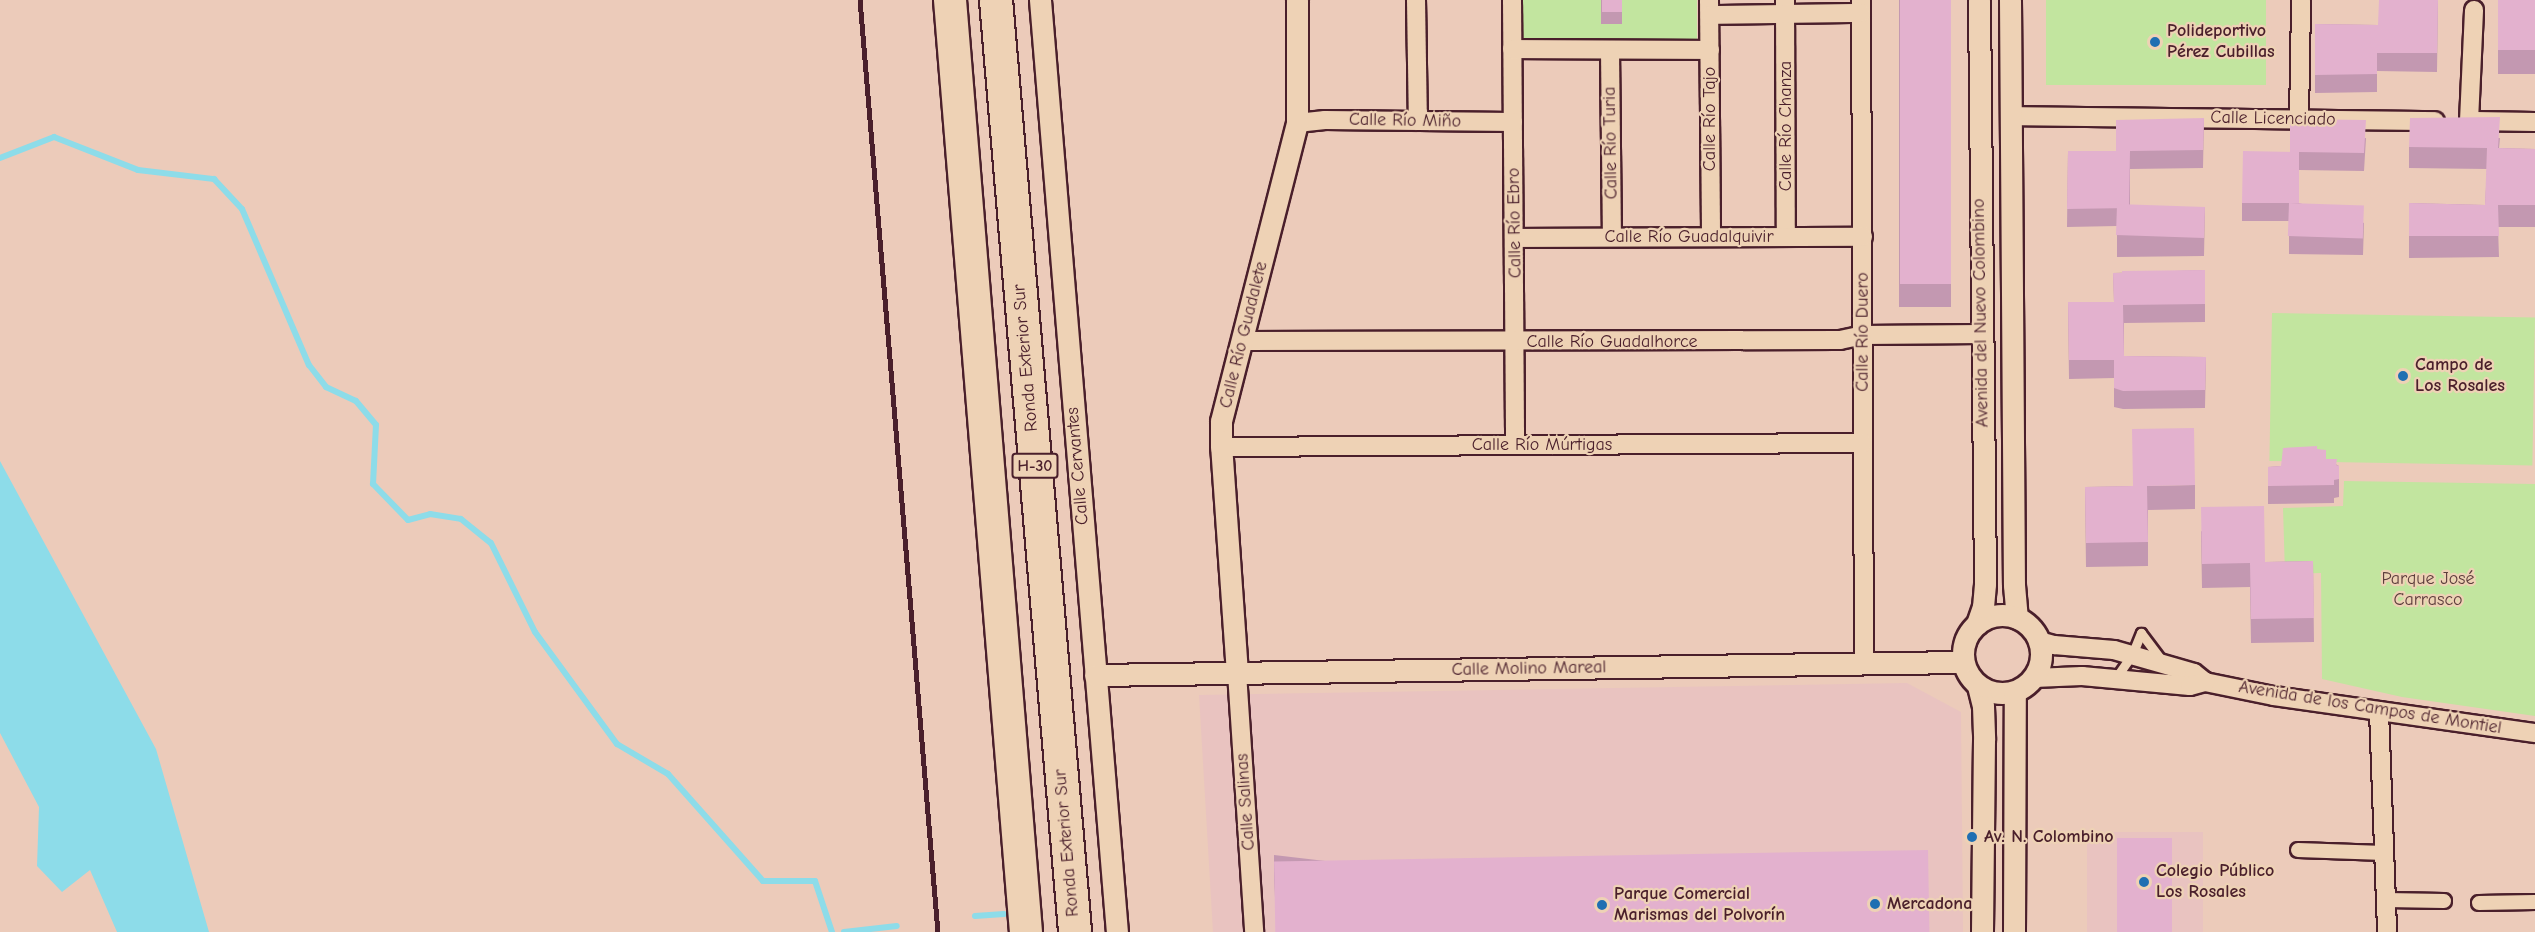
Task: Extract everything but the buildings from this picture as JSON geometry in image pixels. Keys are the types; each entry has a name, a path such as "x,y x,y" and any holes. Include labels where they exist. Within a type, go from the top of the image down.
{"highway":[{"name":"H-30","path":"950,0 1026,932"},
{"name":"Ronda Exterior Sur","path":"996,0 1075,932"}],"street":[{"name":"Calle Cervantes","path":"1040,0 1117,932"},
{"name":"Calle Río Guadalete","path":"1238,673 1221,422 1297,123 1297,0"},
{"path":"1416,0 1418,121"},
{"name":"Calle Río Ebro","path":"1512,0 1515,445"},
{"name":"Avenida del Nuevo Colombino","path":"1977,624 1983,607 1985,584 1979,0"},
{"name":"Avenida del Nuevo Colombino","path":"2010,0 2014,585 2017,618"},
{"path":"2299,119 2301,0"},
{"path":"1709,7 1861,6"},
{"name":"Calle Río Duero","path":"1861,6 1864,664"},
{"name":"Calle Río Tajo","path":"1709,7 1711,237"},
{"name":"Calle Río Chanza","path":"1785,7 1786,237"},
{"path":"2469,121 2474,10"},
{"path":"1512,49 1710,50"},
{"name":"Calle Río Turia","path":"1610,50 1612,237"},
{"name":"Calle Licenciado","path":"2011,116 2535,122"},
{"name":"Calle Río Miño","path":"1297,123 1326,120 1513,122"},
{"name":"Calle Río Guadalquivir","path":"1515,238 1863,237"},
{"name":"Calle Río Guadalhorce","path":"1242,341 1516,343 1840,340 1863,335 1981,334"},
{"name":"Calle Río Múrtigas","path":"1221,447 1863,443"},
{"path":"1996,615 2017,618 2026,623 2039,641 2042,654 2034,678 2015,692 1989,692 1978,686 1966,671 1963,662 1965,641 1977,624 1996,615"},
{"name":"Avenida de los Campos de Montiel","path":"2039,641 2054,645 2114,650 2194,673 2205,682"},
{"name":"Calle Molino Mareal","path":"1095,675 1963,662"},
{"name":"Calle Salinas","path":"1238,673 1254,932"},
{"name":"Avenida de los Campos de Montiel","path":"2034,678 2062,675 2190,686 2205,682 2274,696 2535,733"},
{"path":"1978,686 1983,706 1984,740 1982,932"},
{"path":"2014,932 2015,692"},
{"path":"2379,711 2387,932"},
{"path":"2298,850 2384,853"},
{"path":"2385,900 2444,901"},
{"path":"2479,903 2535,902"}],"lane":[{"path":"2115,679 2132,655"}],"shaded area":[{"path":"1907,683 1961,712 1963,932 1213,932 1199,695"},
{"name":"Colegio Público Los Rosales","path":"2087,832 2203,832 2203,932 2087,932"}],"green space":[{"path":"1518,0 1697,0 1697,42 1518,42"},
{"name":"Polideportivo Pérez Cubillas","path":"2046,0 2266,0 2266,85 2046,85"},
{"name":"Campo de Los Rosales","path":"2272,313 2535,318 2532,466 2269,461"},
{"name":"Parque José Carrasco","path":"2344,481 2535,484 2535,716 2402,697 2322,679 2321,573 2285,574 2283,508 2343,506"}],"water":[{"path":"0,461 156,749 209,932 117,932 90,870 62,892 37,866 39,807 0,733"}],"waterway":[{"path":"0,158 54,137 138,170 214,179 242,209 309,365 326,387 356,401 376,425 373,484 408,520 430,514 461,519 491,543 535,632 617,744 668,774 763,881 815,881 832,932"},
{"path":"975,916 1004,914"},
{"path":"844,932 897,926"}],"railway":[{"path":"860,0 938,932"}],"place":[{"name":"Polideportivo Pérez Cubillas","path":"2155,42"},
{"name":"Campo de Los Rosales","path":"2403,376"},
{"name":"Av. N. Colombino","path":"1972,837"},
{"name":"Colegio Público Los Rosales","path":"2144,882"},
{"name":"Mercadona","path":"1875,904"},
{"name":"Parque Comercial Marismas del Polvorín","path":"1602,905"}]}
